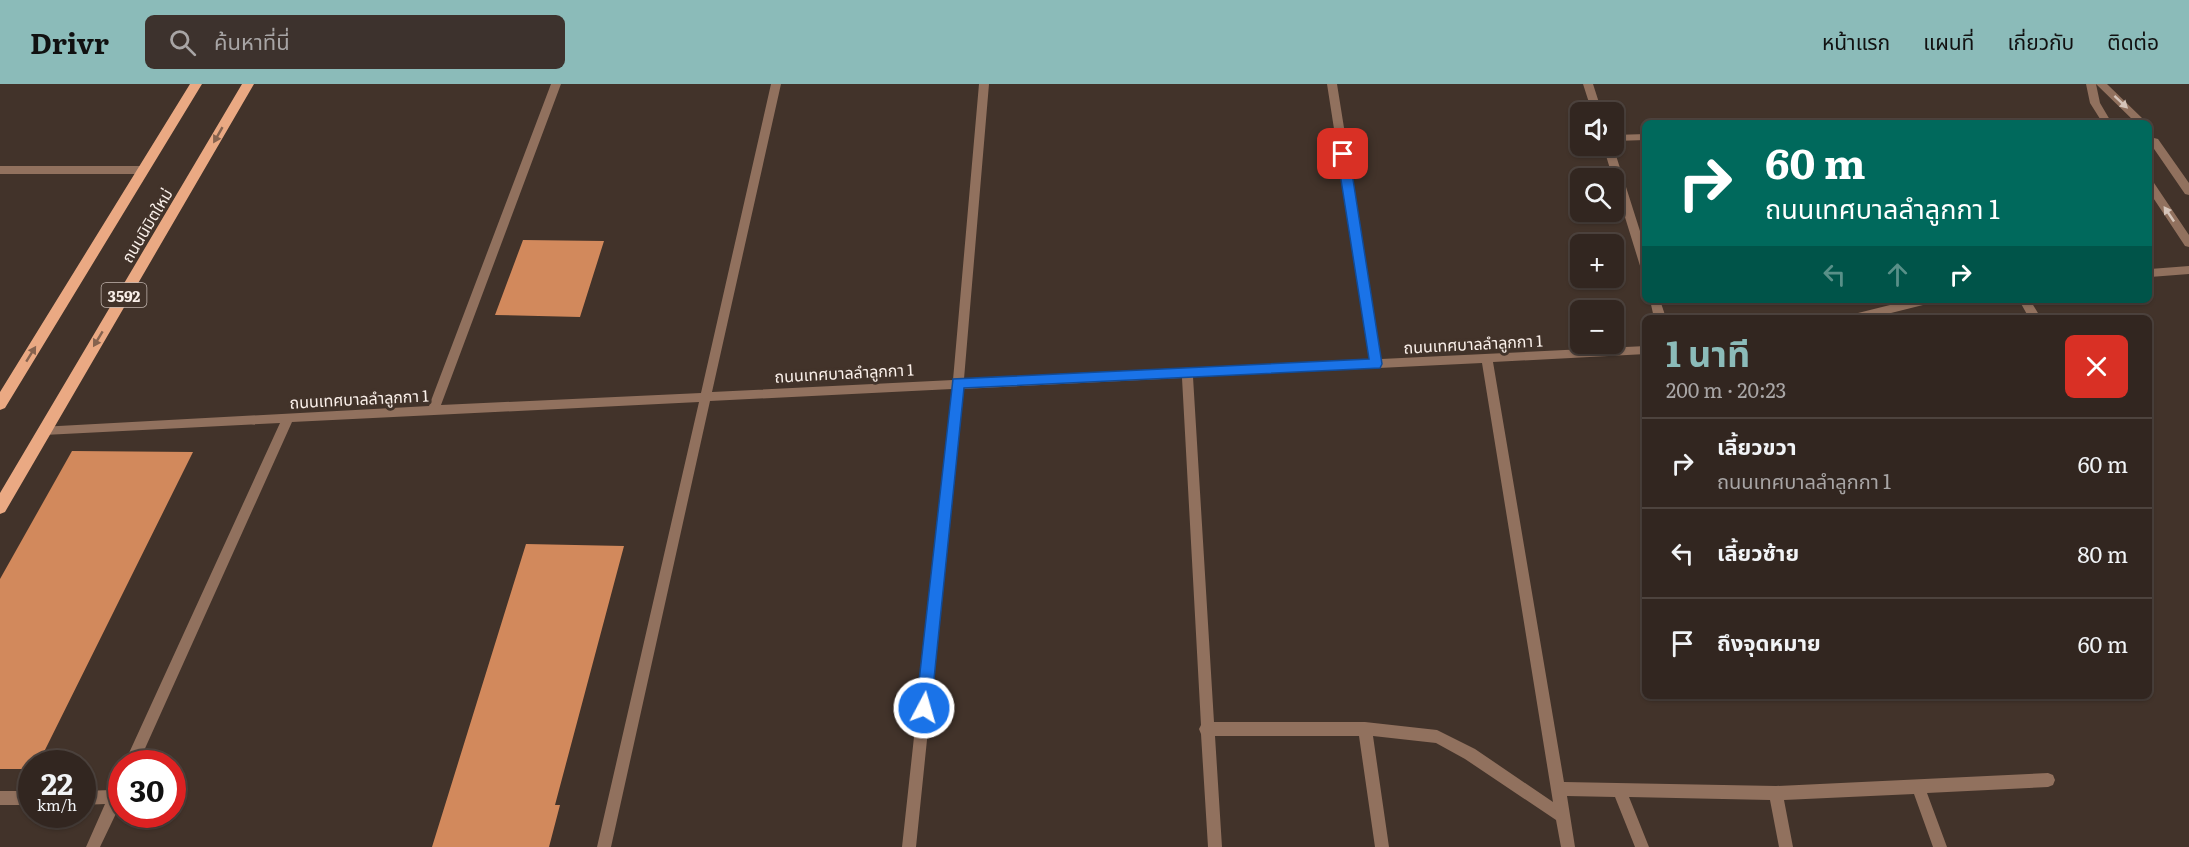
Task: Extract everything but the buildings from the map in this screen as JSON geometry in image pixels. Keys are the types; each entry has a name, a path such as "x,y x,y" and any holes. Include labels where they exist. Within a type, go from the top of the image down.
{"main road":[{"name":"ถนนนิมิตใหม่","path":"0,404 196,84"},
{"name":"ถนนนิมิตใหม่","path":"0,507 248,84"}],"street":[{"path":"433,411 556,84"},
{"path":"603,847 776,84"},
{"path":"909,847 958,383 984,84"},
{"path":"1332,84 1376,364"},
{"path":"1588,84 1594,102"},
{"path":"2091,84 2095,103 2105,120"},
{"path":"2101,84 2139,120"},
{"path":"1624,137 1642,136"},
{"path":"2154,141 2189,191"},
{"path":"1611,156 1642,256"},
{"path":"0,170 144,170"},
{"path":"2152,189 2189,243"},
{"path":"2152,273 2189,270"},
{"path":"1866,315 1915,303"},
{"name":"ถนนเทศบาลลำลูกกา 1","path":"44,430 1642,350"},
{"path":"1487,359 1568,847"},
{"path":"1187,372 1206,729 1215,847"},
{"path":"137,750 288,418"},
{"path":"1206,729 1365,729 1437,737 1470,753 1563,817"},
{"path":"1365,729 1382,847"},
{"path":"1560,789 1776,793 2048,780"},
{"path":"1918,787 1940,847"},
{"path":"1618,789 1642,847"},
{"path":"1776,793 1786,847"},
{"path":"0,798 18,798"},
{"path":"93,847 108,813"}],"route":[{"path":"924,708 958,383 1376,364 1343,154"}]}
